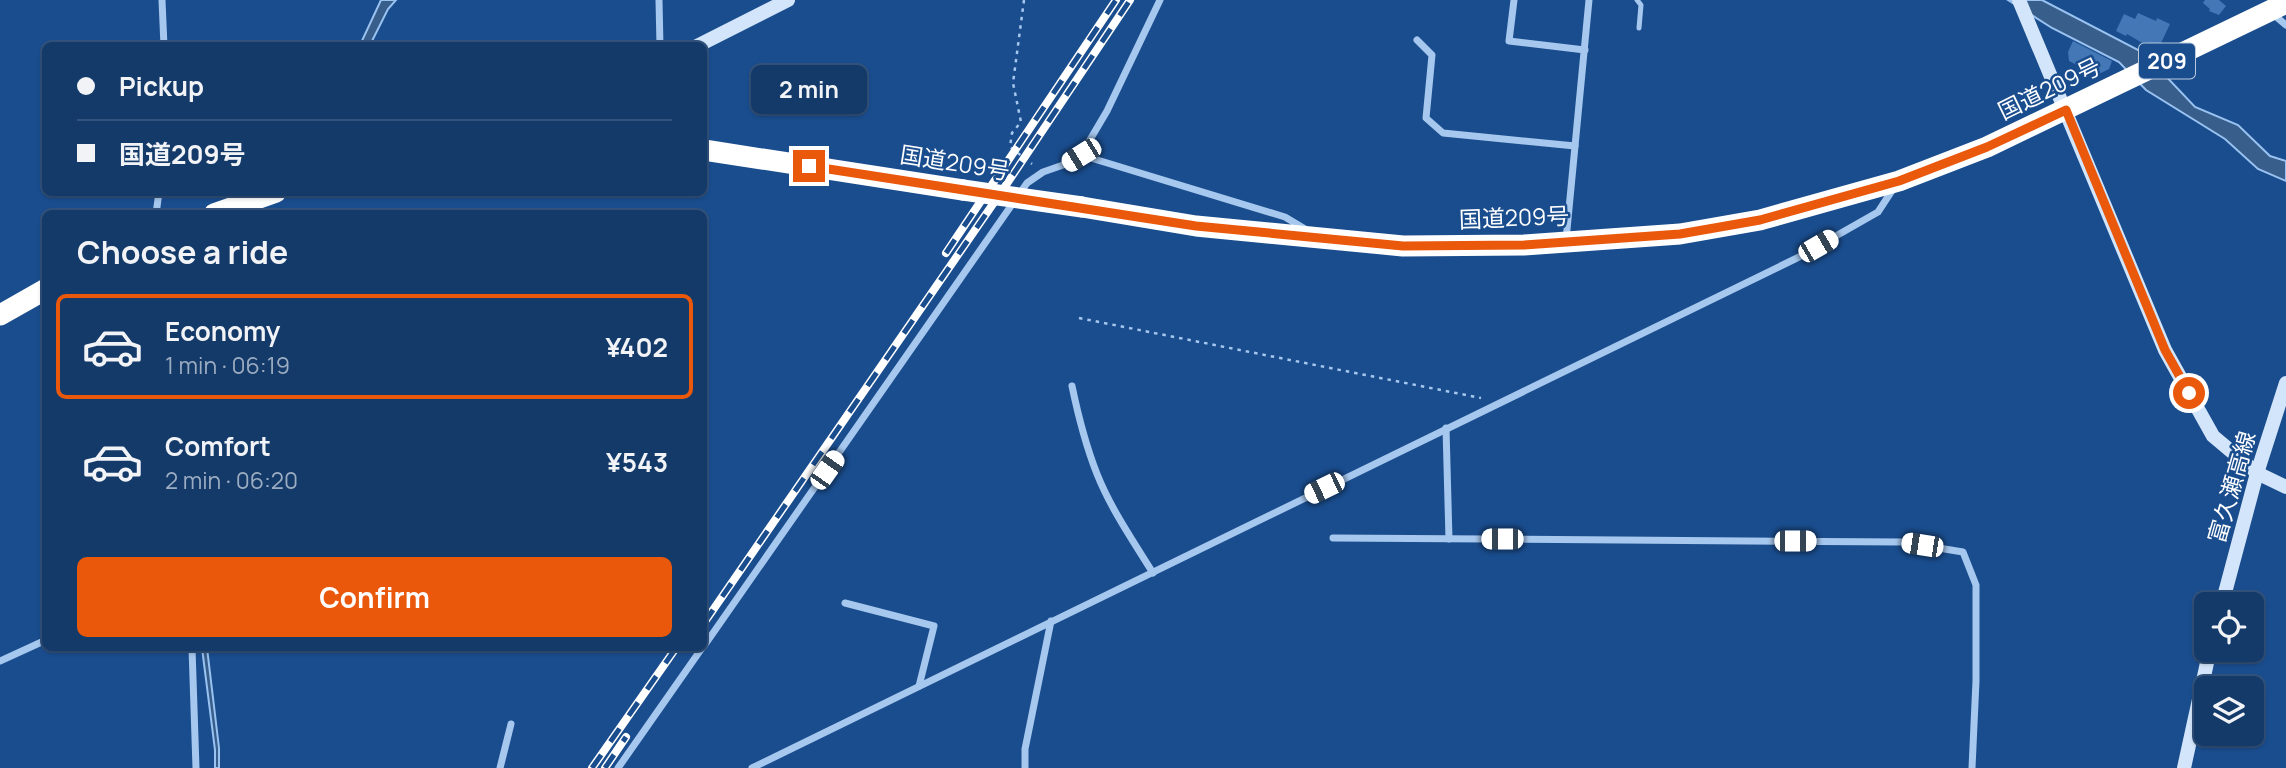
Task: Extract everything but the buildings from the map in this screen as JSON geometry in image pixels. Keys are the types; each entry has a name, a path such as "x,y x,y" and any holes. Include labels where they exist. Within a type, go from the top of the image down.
{"highway":[{"name":"国道209号","path":"707,150 1196,226 1321,239 1403,246 1566,243 1680,234 1760,220 1899,181 1987,147 2277,7"},
{"path":"225,210 265,196"},
{"path":"0,315 42,291"}],"street":[{"path":"162,0 164,42"},
{"path":"659,0 660,42"},
{"path":"705,42 788,0"},
{"path":"707,641 1027,183 1043,172 1081,155 1107,111 1160,0"},
{"path":"1514,0 1509,41 1585,50"},
{"path":"1566,243 1590,0"},
{"path":"2019,0 2165,350 2213,436 2258,473 2286,487"},
{"path":"2277,7 2286,25"},
{"path":"1417,40 1432,55 1426,118 1443,133 1575,146"},
{"path":"1081,155 1285,217 1321,239"},
{"path":"752,768 1799,257 1878,212 1899,181"},
{"name":"富久瀬高線","path":"2225,592 2286,383"},
{"path":"1072,386 1078,415 1097,474 1122,524 1153,573"},
{"path":"1446,428 1448,539"},
{"path":"1333,538 1902,542 1963,552 1976,585 1972,768"},
{"path":"845,603 934,626 919,686"},
{"path":"1025,768 1025,749 1051,621"},
{"path":"0,661 42,642"},
{"path":"192,651 196,768"},
{"path":"618,768 700,651"},
{"path":"2184,768 2207,662"},
{"path":"500,768 511,724"}],"lane":[{"path":"1637,0 1641,5 1639,28"}],"path":[{"path":"1024,0 1013,83 1021,122 1012,133 1010,147 1043,172"},
{"path":"1079,318 1500,402"}],"water":[{"path":"381,0 396,0 388,9 372,42 361,42"},
{"path":"2008,0 2042,0 2144,53 2195,107 2238,125 2270,156 2286,161 2286,181 2258,169 2225,139 2146,90 2119,62 2052,28"},
{"path":"202,651 207,651 219,768 215,768"}],"railway":[{"path":"946,253 1116,0"},
{"path":"707,619 1004,188 1130,0"},
{"path":"592,768 674,651"},
{"path":"605,768 626,737"}],"route":[{"path":"809,166 1196,226 1403,246 1524,245 1680,234 1760,220 1899,181 1987,147 2066,110 2165,350 2189,393"}]}
